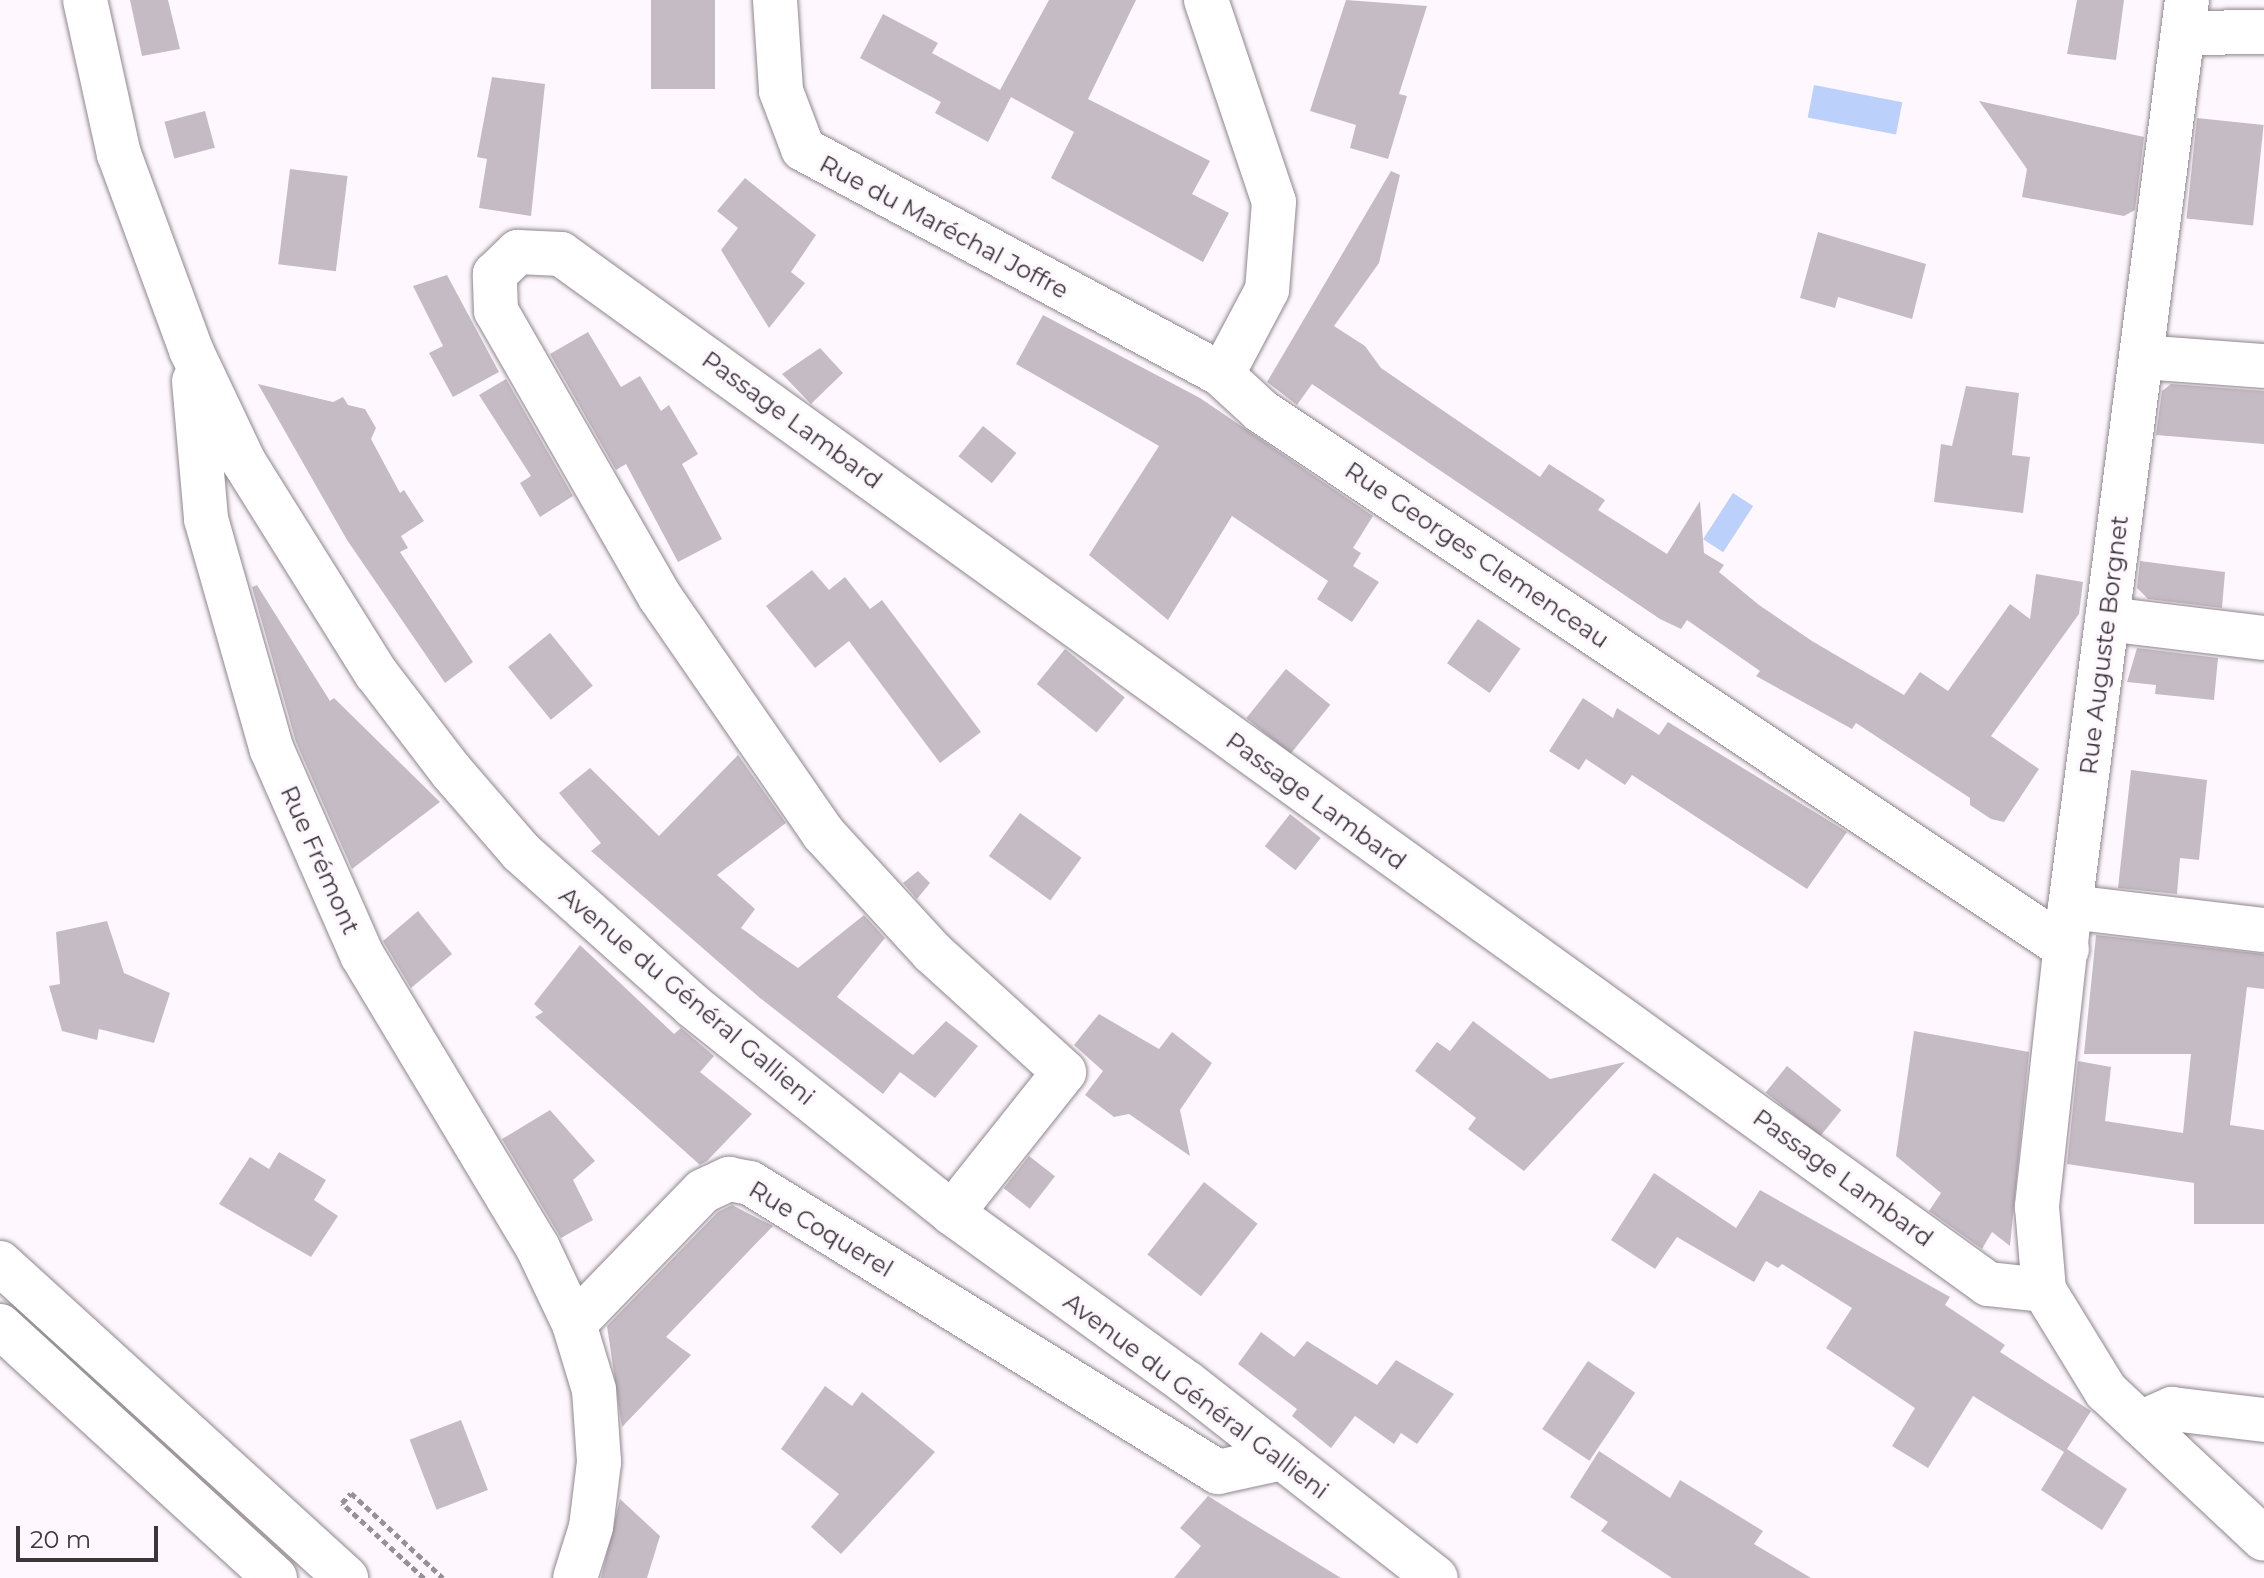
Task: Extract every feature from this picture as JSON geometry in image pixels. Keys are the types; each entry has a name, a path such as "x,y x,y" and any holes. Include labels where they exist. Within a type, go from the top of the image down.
{"street":[{"name":"Avenue du Général Gallieni","path":"85,0 119,154 191,350 244,462 308,571 385,685 521,852 618,944 952,1213 1282,1458 1436,1578"},
{"name":"Rue du Maréchal Joffre","path":"775,0 784,104 803,149 1222,375"},
{"path":"1206,0 1274,202 1267,290 1222,375"},
{"path":"2185,17 2264,32"},
{"name":"Rue Auguste Borgnet","path":"2044,1290 2037,1207 2068,928 2185,17"},
{"name":"Passage Lambard","path":"952,1213 1064,1072 932,952 823,833 660,597 496,311 495,274 518,252 561,254 1988,1284 2044,1290"},
{"name":"Rue Frémont","path":"191,350 206,519 272,750 362,955 537,1246 574,1324"},
{"path":"2141,357 2264,366"},
{"name":"Rue Georges Clemenceau","path":"1222,375 1275,420 2068,928"},
{"path":"2107,619 2264,638"},
{"path":"2068,928 2264,930"},
{"name":"Rue Coquerel","path":"574,1324 703,1191 729,1179 750,1183 1218,1472 1282,1458"},
{"path":"0,1263 346,1578"},
{"path":"2044,1290 2106,1391 2264,1539"},
{"path":"574,1324 594,1390 599,1462 591,1527 575,1578"},
{"path":"0,1326 275,1578"},
{"path":"2140,1423 2172,1409 2264,1420"}],"path":[{"path":"424,1578 342,1503 351,1493 443,1578"}],"water":[{"path":"1814,85 1902,102 1896,135 1808,117"},
{"path":"1733,493 1753,506 1723,552 1703,539"}],"building":[{"path":"130,0 168,0 180,49 142,56"},
{"path":"651,0 715,0 715,89 651,89"},
{"path":"1049,0 1136,0 1088,99 1210,161 1192,194 1229,213 1203,262 1051,178 1074,132 1011,97 988,142 935,113 941,102 860,58 883,14 938,43 932,53 1000,90"},
{"path":"1346,0 1427,6 1399,94 1407,96 1388,159 1350,148 1356,125 1310,111"},
{"path":"2077,0 2124,0 2116,60 2067,54"},
{"path":"492,77 545,84 531,216 479,208 487,159 477,157"},
{"path":"1979,101 2144,137 2135,210 2124,216 2022,197 2027,169"},
{"path":"205,111 215,148 174,159 164,122"},
{"path":"2197,118 2264,125 2253,225 2186,218"},
{"path":"290,169 348,176 336,271 278,264"},
{"path":"1391,171 1400,175 1379,263 1334,326 1365,346 1381,368 1540,477 1549,464 1605,500 1598,510 1667,554 1700,501 1704,553 1724,565 1719,572 1759,605 1812,641 1904,695 1920,672 1948,691 2010,604 2030,619 2036,574 2083,582 2079,614 1991,736 2039,769 2004,822 1991,819 1970,805 1970,798 1856,723 1852,729 1756,676 1760,671 1687,620 1681,629 1660,619 1312,384 1297,405 1267,382"},
{"path":"745,178 816,235 791,272 805,283 769,328 721,250 738,228 717,211"},
{"path":"1818,232 1926,264 1912,319 1838,297 1835,308 1800,298"},
{"path":"447,275 499,372 453,397 429,353 443,346 413,286"},
{"path":"1043,315 1200,398 1373,516 1353,548 1361,553 1353,566 1379,582 1352,622 1317,599 1328,581 1232,516 1168,620 1089,555 1159,446 1016,364"},
{"path":"588,332 621,387 640,376 661,411 669,405 698,454 682,464 722,539 678,562 626,464 616,470 550,354"},
{"path":"820,348 843,373 811,404 782,374"},
{"path":"506,379 573,496 540,517 520,483 531,476 479,395"},
{"path":"258,384 333,402 343,397 348,405 365,409 376,428 371,439 400,493 404,490 424,521 401,536 408,548 400,552 473,662 445,683 347,540"},
{"path":"2171,384 2264,391 2264,444 2156,435 2162,391"},
{"path":"1966,386 2019,393 2012,455 2030,457 2023,513 1934,502 1941,444 1952,446"},
{"path":"983,426 1016,453 992,483 958,456"},
{"path":"2140,561 2225,572 2222,608 2148,599 2137,588"},
{"path":"812,570 829,590 845,577 870,609 882,600 981,732 940,763 849,641 815,668 766,606"},
{"path":"257,585 330,701 334,698 440,802 352,869 296,742 252,587"},
{"path":"1478,619 1521,649 1490,693 1447,663"},
{"path":"550,633 593,686 551,720 508,667"},
{"path":"2137,648 2218,658 2214,700 2155,694 2156,685 2127,682"},
{"path":"1065,649 1125,697 1097,732 1037,684"},
{"path":"1286,669 1330,705 1291,754 1246,718"},
{"path":"1583,698 1613,718 1617,708 1659,735 1668,722 1847,832 1807,889 1632,775 1625,785 1586,759 1579,770 1549,751"},
{"path":"738,755 786,823 717,875 755,909 741,928 798,968 864,915 885,938 837,997 913,1055 946,1021 978,1046 935,1098 900,1072 883,1094 760,998 591,851 601,843 559,793 590,768 659,836"},
{"path":"2131,770 2207,780 2199,860 2180,858 2177,894 2118,888"},
{"path":"1020,813 1081,858 1050,901 989,856"},
{"path":"1290,814 1321,838 1295,870 1265,846"},
{"path":"918,871 930,883 917,899 903,883"},
{"path":"418,911 452,954 411,988 383,941"},
{"path":"107,921 124,973 170,993 154,1043 99,1029 97,1040 62,1031 49,986 60,984 56,932"},
{"path":"2096,935 2264,954 2264,989 2247,987 2230,1125 2264,1130 2264,1224 2194,1224 2194,1183 2067,1164 2078,1061 2111,1067 2105,1121 2183,1133 2191,1054 2084,1054"},
{"path":"580,945 674,1034 681,1028 714,1056 700,1072 752,1114 700,1165 535,1017 543,1012 534,1004"},
{"path":"1099,1014 1159,1049 1172,1032 1212,1063 1180,1110 1190,1156 1129,1114 1114,1117 1085,1095 1103,1071 1074,1045"},
{"path":"1473,1021 1550,1079 1625,1062 1524,1171 1468,1129 1476,1118 1415,1071 1437,1042 1450,1051"},
{"path":"1914,1031 2029,1052 2010,1246 1992,1232 1982,1249 1929,1211 1941,1193 1896,1156"},
{"path":"1787,1066 1841,1110 1820,1136 1766,1092"},
{"path":"550,1110 595,1161 573,1180 593,1220 561,1238 502,1139"},
{"path":"279,1152 326,1180 314,1200 338,1216 311,1257 219,1204 250,1157 269,1169"},
{"path":"1029,1156 1055,1176 1030,1209 1004,1188"},
{"path":"1654,1173 1736,1228 1760,1190 1950,1297 1945,1305 2005,1345 2000,1352 2091,1411 2067,1449 2127,1489 2102,1530 2041,1490 2064,1452 1973,1396 1928,1468 1892,1446 1915,1408 1826,1348 1852,1308 1782,1264 1778,1268 1766,1261 1754,1282 1677,1237 1655,1269 1611,1240"},
{"path":"1204,1182 1258,1224 1201,1296 1147,1254"},
{"path":"732,1205 773,1226 666,1337 691,1355 622,1427 607,1326 718,1212"},
{"path":"1261,1332 1294,1357 1307,1341 1377,1385 1396,1360 1454,1394 1417,1444 1401,1433 1394,1444 1355,1416 1331,1448 1292,1416 1297,1409 1238,1364"},
{"path":"1588,1361 1635,1393 1589,1461 1542,1429"},
{"path":"825,1386 852,1406 862,1392 935,1452 841,1554 811,1527 839,1494 781,1449"},
{"path":"461,1420 488,1490 437,1510 410,1440"},
{"path":"1599,1451 1670,1498 1680,1480 1763,1531 1754,1544 1811,1578 1672,1578 1601,1531 1608,1522 1570,1497"},
{"path":"1208,1496 1341,1578 1174,1578 1201,1546 1180,1528"},
{"path":"620,1499 660,1536 647,1578 601,1578"}]}
